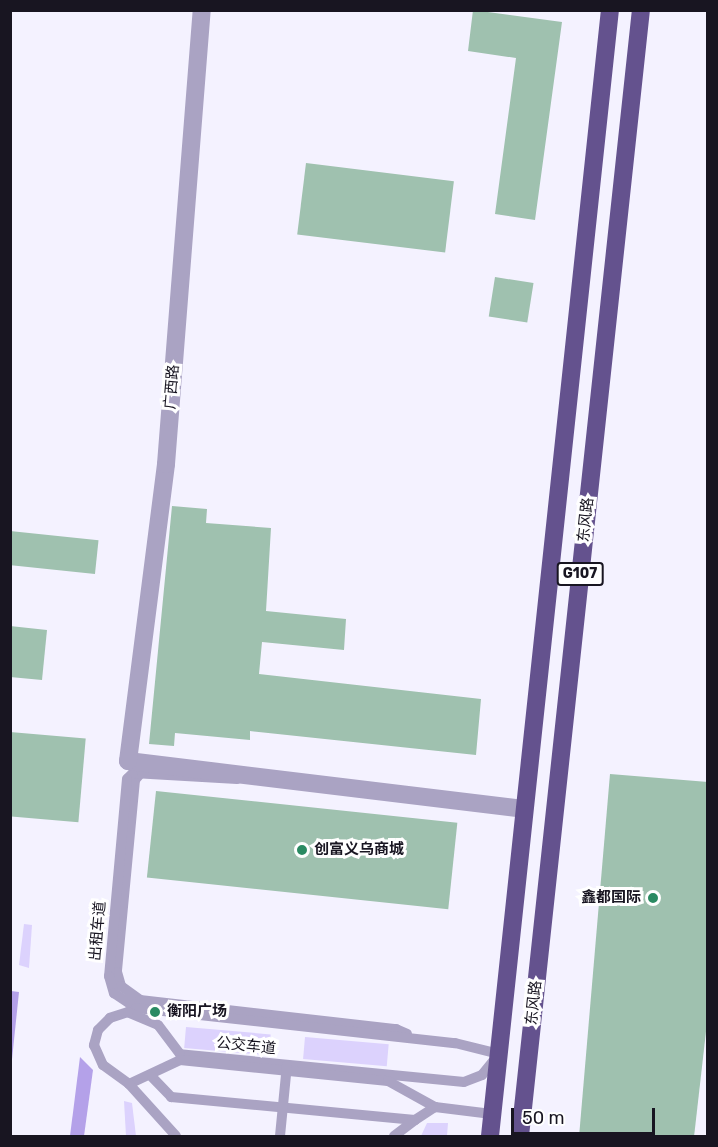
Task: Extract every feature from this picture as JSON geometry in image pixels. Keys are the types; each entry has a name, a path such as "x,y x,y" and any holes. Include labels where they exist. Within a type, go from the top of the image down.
{"highway":[{"name":"东风路","path":"490,1137 523,809 610,10"},
{"name":"东风路","path":"520,1137 641,10"}],"street":[{"name":"广西路","path":"132,771 166,465 202,10"},
{"path":"132,771 246,776 523,809"}],"lane":[{"name":"出租车道","path":"132,771 135,780 117,972 121,986 140,1000 396,1029 415,1038 499,1054"},
{"name":"公交车道","path":"176,1137 129,1084 103,1065 94,1045 102,1023 118,1013 138,1014 158,1025 180,1054 286,1068 464,1082 482,1075 499,1054"},
{"path":"129,1084 152,1077 180,1060 286,1068 388,1081 435,1107 492,1114"},
{"path":"280,1137 286,1068"},
{"path":"152,1077 171,1097 414,1120"},
{"path":"394,1137 414,1120 435,1107"}],"shaded area":[{"path":"24,924 32,925 29,968 19,965"},
{"path":"10,991 19,992 11,1069"},
{"path":"186,1027 271,1034 269,1055 184,1048"},
{"path":"305,1037 389,1044 387,1066 303,1059"},
{"path":"80,1057 93,1070 84,1136 70,1136"},
{"path":"124,1101 132,1103 136,1136 126,1136"},
{"path":"427,1123 448,1123 447,1136 421,1136"}],"building":[{"path":"473,10 562,22 535,220 495,214 516,58 468,51"},
{"path":"306,163 454,181 445,253 297,234"},
{"path":"495,277 534,283 527,323 489,317"},
{"path":"172,506 207,509 206,523 271,528 266,611 346,619 344,650 262,642 259,674 481,699 476,755 250,731 250,740 175,733 174,746 149,744"},
{"path":"10,531 99,540 95,574 10,565"},
{"path":"10,626 47,630 42,680 10,677"},
{"path":"10,732 86,739 78,822 10,816"},
{"name":"鑫都国际","path":"610,774 708,782 708,1014 694,1137 579,1137"},
{"name":"创富义乌商城","path":"156,791 457,823 448,909 147,878"}],"place":[{"name":"创富义乌商城","path":"302,850"},
{"name":"鑫都国际","path":"653,898"},
{"name":"衡阳广场","path":"155,1012"}]}
